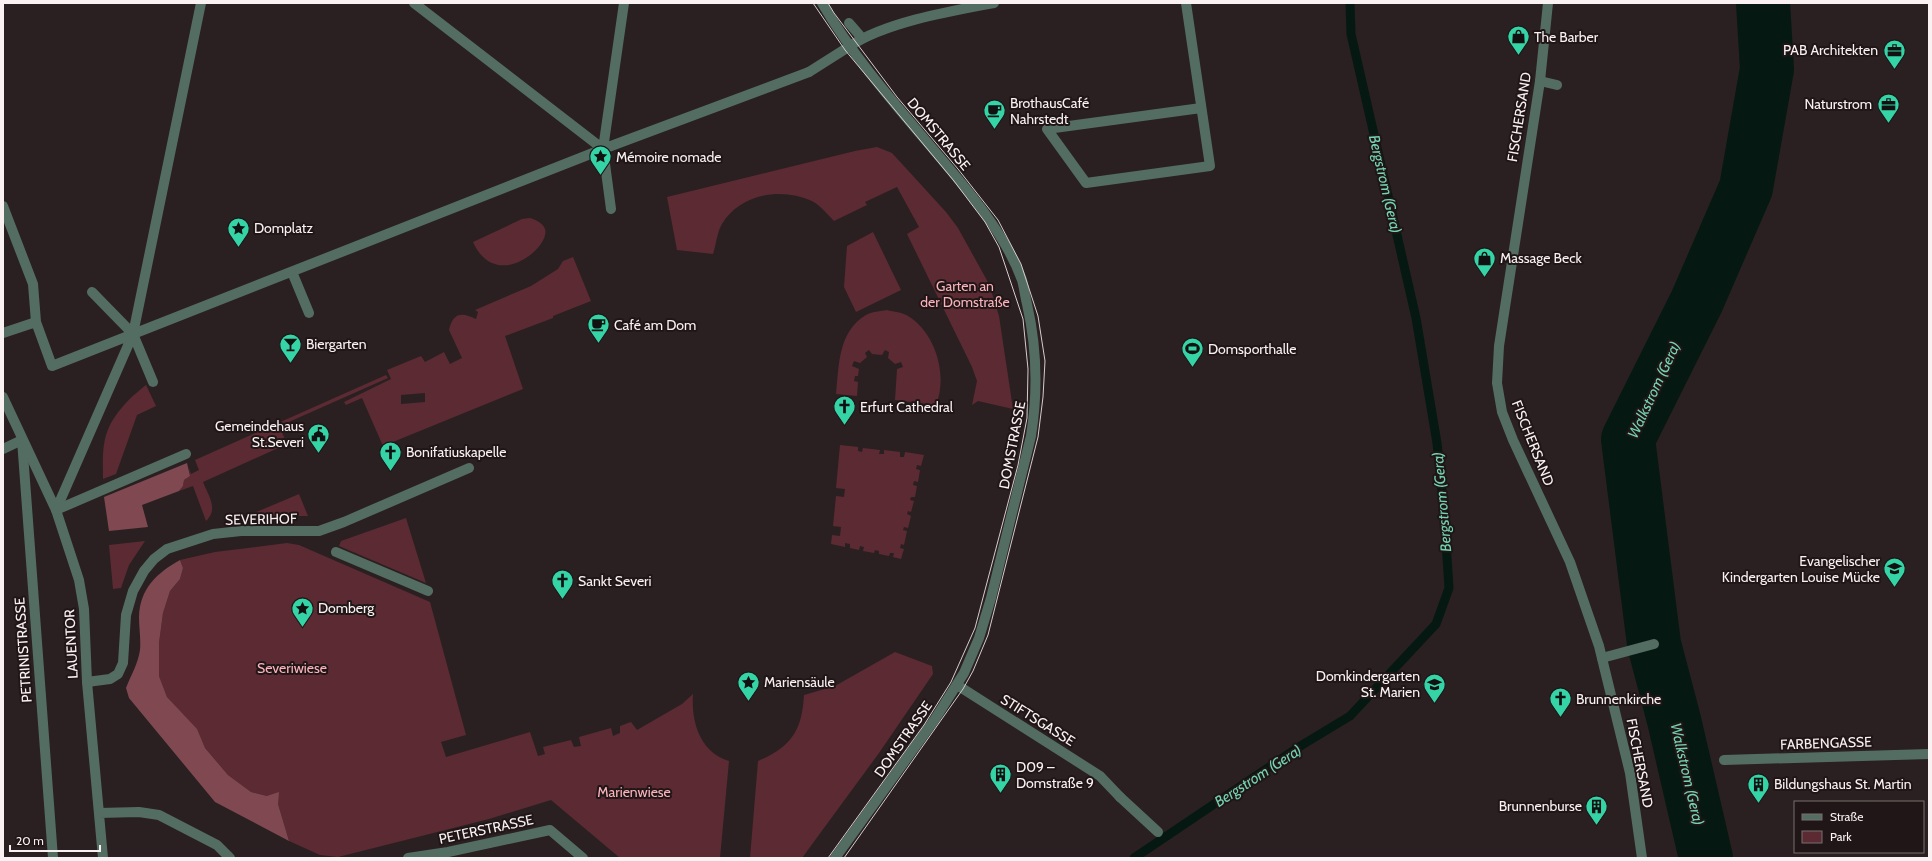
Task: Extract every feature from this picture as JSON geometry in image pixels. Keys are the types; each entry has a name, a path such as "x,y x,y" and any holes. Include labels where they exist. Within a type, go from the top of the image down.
{"street":[{"path":"56,510 133,334 201,3"},
{"path":"414,3 603,149"},
{"path":"611,209 603,149 624,3"},
{"path":"822,3 850,46"},
{"path":"3,206 33,284 36,322 52,366 603,149 809,72 862,38 911,22 963,8 994,3"},
{"path":"1186,3 1210,166 1086,183 1047,129 1201,108"},
{"name":"FISCHERSAND","path":"1548,3 1540,81 1499,346 1497,383 1502,412 1513,440 1570,562 1602,658 1630,773 1642,858"},
{"path":"849,23 862,38"},
{"name":"DOMSTRASSE","path":"835,858 935,719 957,685 979,638 993,591 1030,436 1035,410 1036,376 1030,315 1022,280 997,232 958,178 850,46"},
{"path":"1540,81 1557,85"},
{"path":"292,272 309,313"},
{"path":"92,292 133,334 153,382"},
{"path":"3,333 36,322"},
{"path":"3,397 22,440 3,449"},
{"name":"LAUENTOR","path":"22,440 56,510 79,580 84,609 87,682 103,858"},
{"name":"PETRINISTRASSE","path":"22,440 52,858"},
{"path":"56,510 186,454"},
{"name":"SEVERIHOF","path":"87,682 110,679 118,674 123,663 126,615 134,591 144,571 167,549 213,534 241,531 319,531 344,522 469,468"},
{"path":"336,552 428,591"},
{"path":"1602,658 1654,644"},
{"name":"STIFTSGASSE","path":"957,685 1100,776 1120,797 1158,832"},
{"name":"FARBENGASSE","path":"1724,760 1929,754"},
{"path":"100,813 139,812 159,815 217,845 230,858"},
{"name":"PETERSTRASSE","path":"408,858 448,852 550,830 583,858"}],"green space":[{"name":"Garten an der Domstraße","path":"877,147 892,153 946,212 958,228 989,284 999,316 1013,409 978,401 972,405 977,381 972,367 907,234 919,227 897,187 865,202 867,205 834,221 812,201 787,194 762,196 739,206 730,214 720,227 713,254 677,250 667,197 855,151"},
{"path":"530,218 543,225 545,229 545,237 540,246 520,261 507,265 495,264 483,257 473,242 522,219"},
{"path":"873,232 901,290 856,312 844,287 847,246"},
{"path":"573,257 591,301 553,316 553,318 505,336 523,389 383,446 362,398 346,405 344,402 391,379 387,370 421,356 425,362 444,352 450,364 462,358 449,330 453,320 456,317 459,315 466,315 476,319 478,312 475,310 531,286 558,269 563,261","holes":["425,393 425,402 401,404 401,395"]},
{"path":"887,310 908,316 926,333 932,344 937,356 941,381 936,405 895,400 897,369 903,367 901,362 895,364 888,358 889,352 885,350 882,355 872,354 869,350 865,353 867,357 860,363 854,361 852,366 859,369 858,376 855,376 854,381 858,382 857,396 836,394 839,361 845,340 850,330 866,315 873,312"},
{"path":"386,375 388,378 282,425 283,429 281,430 287,444 203,482 210,497 212,507 212,512 206,521 193,486 179,491 183,486 184,480 190,476 189,468 191,474 199,470 195,460"},
{"path":"146,385 156,406 137,415 116,474 103,479 103,449 111,423 121,409"},
{"path":"840,445 858,447 858,451 862,452 863,448 880,450 879,454 884,454 884,450 900,452 900,457 904,457 905,452 924,455 921,466 917,465 916,469 920,470 918,482 914,481 913,485 917,486 915,497 911,497 910,500 914,501 911,512 908,511 907,514 911,516 908,528 904,527 903,530 907,531 904,545 901,544 900,548 904,549 901,559 893,557 894,553 890,553 889,556 879,554 879,551 875,550 874,553 863,551 864,547 860,546 859,550 850,548 850,544 845,543 845,547 831,544 832,535 840,536 841,527 833,526 836,496 844,497 845,489 836,488"},
{"path":"299,494 308,516 250,518 247,516"},
{"path":"406,518 426,583 339,546 341,541"},
{"path":"145,541 129,565 121,588 113,589 109,545"},
{"path":"287,543 299,545 430,602 466,735 441,742 446,757 530,732 538,756 545,754 543,747 571,740 574,747 581,746 579,737 611,728 613,736 620,733 620,726 631,722 637,730 682,704 693,694 694,715 699,735 711,751 719,757 729,761 720,858 620,858 551,800 489,819 338,857 320,855 289,841 278,804 267,796 251,792 228,775 205,748 196,729 167,697 159,676 159,643 163,613 170,591 180,579 183,568 180,560 215,552"},
{"path":"895,652 932,666 933,674 879,753 802,858 750,858 758,761 779,750 793,736 801,719 804,695 835,686"}],"shaded area":[{"path":"187,463 190,476 184,480 183,486 179,491 142,505 148,527 109,531 104,497"},
{"path":"180,560 183,568 180,579 170,591 163,613 159,643 159,676 167,697 197,729 205,748 228,775 251,792 267,796 279,792 278,804 289,841 215,802 129,698 126,688 136,665 140,650 139,617 143,598 151,582 164,570"}],"waterway":[{"name":"Bergstrom (Gera)","path":"1134,858 1302,745 1350,716 1436,624 1449,588 1444,511 1437,443 1416,318 1351,34 1350,3"},
{"name":"Walkstrom (Gera)","path":"1706,858 1674,720 1654,644 1628,439 1697,301 1746,188 1767,69 1763,3"}],"tram line":[{"path":"813,3 845,50 954,181 985,222 999,247 1023,319 1028,369 1027,418 1018,465 975,628 951,682 924,725 828,858"},
{"path":"828,3 897,97 958,169 998,220 1021,264 1038,316 1045,361 1043,397 1038,437 988,635 973,671 963,689 844,858"}],"place":[{"name":"The Barber","path":"1519,56"},
{"name":"PAB Architekten","path":"1894,70"},
{"name":"Naturstrom","path":"1888,124"},
{"name":"BrothausCafé Nahrstedt","path":"995,130"},
{"name":"Mémoire nomade","path":"601,176"},
{"name":"Domplatz","path":"239,248"},
{"name":"Massage Beck","path":"1485,278"},
{"name":"Café am Dom","path":"599,344"},
{"name":"Biergarten","path":"290,364"},
{"name":"Domsporthalle","path":"1192,368"},
{"name":"Erfurt Cathedral","path":"845,426"},
{"name":"Gemeindehaus St.Severi","path":"319,454"},
{"name":"Bonifatiuskapelle","path":"390,472"},
{"name":"Evangelischer Kindergarten Louise Mücke","path":"1895,588"},
{"name":"Sankt Severi","path":"562,600"},
{"name":"Domberg","path":"303,628"},
{"name":"Mariensäule","path":"749,702"},
{"name":"Domkindergarten St. Marien","path":"1435,704"},
{"name":"Brunnenkirche","path":"1560,718"},
{"name":"D09 – Domstraße 9","path":"1001,794"},
{"name":"Bildungshaus St. Martin","path":"1759,804"},
{"name":"Brunnenburse","path":"1597,826"}],"park label":[{"name":"Severiwiese","path":"292,668"},
{"name":"Marienwiese","path":"634,792"}]}
